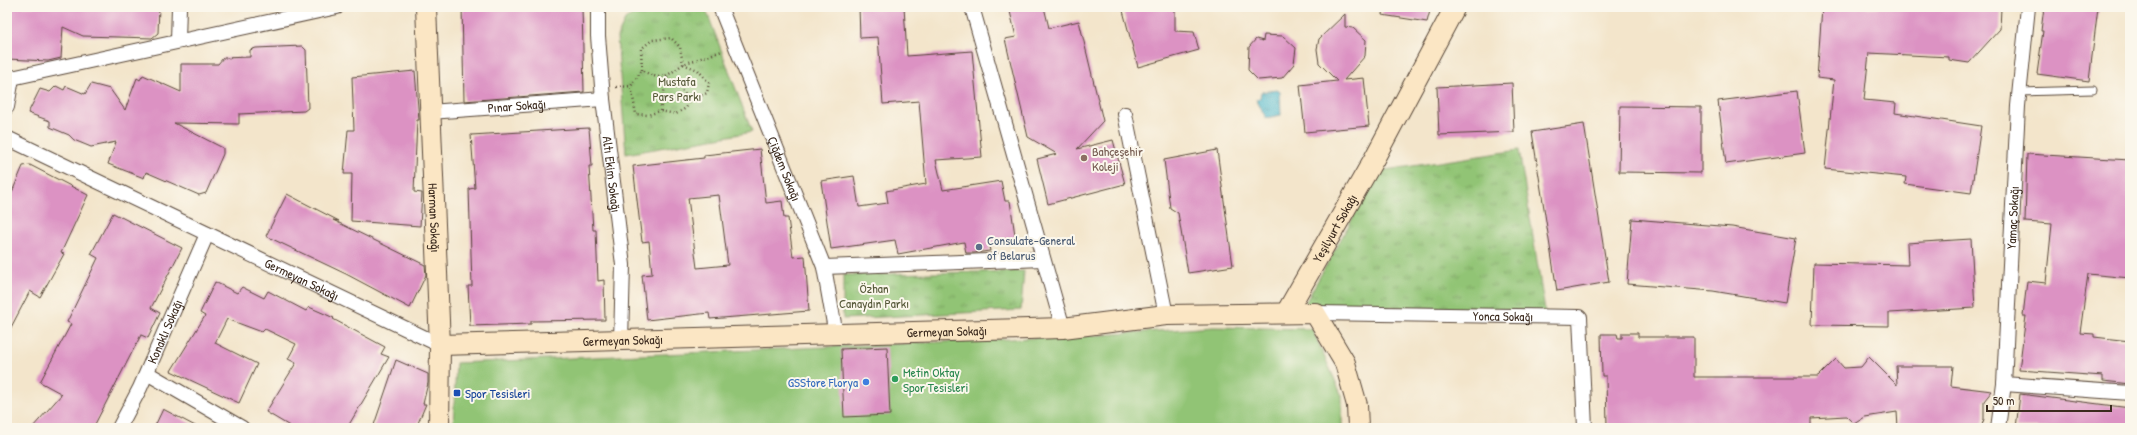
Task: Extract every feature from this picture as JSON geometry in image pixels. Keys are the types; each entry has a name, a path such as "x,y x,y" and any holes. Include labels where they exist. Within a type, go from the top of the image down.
{"main road":[{"name":"Harman Sokağı","path":"426,7 440,345 439,428"},
{"name":"Yeşilyurt Sokağı","path":"1286,313 1374,158 1455,7"},
{"path":"1286,313 1315,313 1345,364 1357,405 1358,428"},
{"name":"Germeyan Sokağı","path":"440,345 1063,328 1166,315 1286,313"}],"street":[{"path":"178,41 179,7"},
{"path":"7,108 9,78 337,7"},
{"name":"Altı Ekim Sokağı","path":"598,7 598,36 603,99 622,265 621,341"},
{"name":"Çiğdem Sokağı","path":"720,7 824,267 836,335"},
{"path":"972,7 1063,328"},
{"name":"Yamaç Sokağı","path":"1998,428 2004,384 2019,92 2028,7"},
{"name":"Pınar Sokağı","path":"430,112 603,99"},
{"path":"1125,114 1166,315"},
{"name":"Germeyan Sokağı","path":"8,141 440,345"},
{"name":"Konaklı Sokağı","path":"119,428 146,373 207,234"},
{"path":"824,267 1043,259"},
{"name":"Yonca Sokağı","path":"1315,313 1580,317 1585,428"},
{"path":"146,373 242,428"},
{"path":"2004,384 2130,393"}],"lane":[{"path":"2019,92 2093,90"}],"path":[{"path":"670,38 680,47 682,64 698,70 709,83 707,93 691,100 686,108 676,114 660,111 648,115 636,114 631,86 642,70 641,49 652,40 670,38"},
{"path":"660,111 667,77 682,64 737,47"},
{"path":"642,70 653,77 667,77 691,100"}],"green space":[{"name":"Mustafa Pars Parkı","path":"643,7 705,7 752,132 626,154 617,37 625,20"},
{"path":"1519,150 1545,311 1304,305 1379,171"},
{"name":"Özhan Canaydın Parkı","path":"1024,271 1021,310 843,319 843,275"},
{"name":"Metin Oktay Spor Tesisleri","path":"1213,327 1312,329 1342,396 1342,428 453,428 456,363 1102,335"}],"water":[{"path":"1277,90 1280,92 1281,115 1266,118 1256,99 1260,98 1261,92"}],"building":[{"path":"7,7 159,7 158,33 152,38 83,36 63,27 61,58 48,61 7,59"},
{"path":"462,7 582,7 584,92 464,101"},
{"path":"859,7 904,7 907,56 972,51 982,157 936,160 943,190 1001,181 1005,201 1010,201 1016,242 989,246 990,251 974,253 966,253 964,242 898,254 895,240 831,249 821,181 854,176 859,207 888,203 886,191 926,184 919,101 883,104 878,37 860,38"},
{"path":"1009,7 1044,7 1049,28 1079,21 1103,121 1077,149 1113,140 1125,184 1048,204 1037,159 1057,154 1028,137 1005,39 1016,37"},
{"path":"1122,7 1175,7 1175,31 1194,32 1199,50 1138,67"},
{"path":"1383,7 1431,7 1427,22 1382,15"},
{"path":"1822,7 2001,8 2000,29 1969,63 1949,60 1949,57 1869,53 1864,100 1896,103 1895,113 1981,126 1971,193 1905,184 1906,177 1825,169 1834,80 1817,78"},
{"path":"2044,7 2098,7 2089,81 2037,74 2043,31 2041,31"},
{"path":"1345,14 1345,27 1353,28 1366,40 1365,56 1344,80 1364,78 1369,126 1305,132 1300,85 1337,81 1319,63 1317,49 1319,39"},
{"path":"1264,35 1283,36 1296,48 1294,64 1282,78 1258,80 1248,70 1249,47 1256,39 1263,41"},
{"path":"302,46 306,50 308,108 304,111 239,114 239,124 174,123 223,148 223,154 206,193 199,195 146,172 144,178 108,164 116,142 91,147 50,127 50,121 28,113 40,89 50,92 56,86 64,90 66,86 85,94 91,84 110,89 125,110 137,78 140,80 143,75 181,92 181,64 218,64 223,58 250,57 250,50 256,48"},
{"path":"415,71 419,120 417,120 414,192 422,193 420,226 351,221 352,174 344,174 348,130 354,130 352,77"},
{"path":"1512,83 1514,132 1439,135 1437,87"},
{"path":"1797,91 1805,153 1726,164 1718,101"},
{"path":"1620,106 1701,107 1701,173 1619,172"},
{"path":"1584,124 1609,282 1557,291 1532,132"},
{"path":"589,128 592,166 589,166 593,230 596,230 598,281 604,280 605,320 531,321 531,324 470,326 468,286 472,286 469,189 475,188 471,135"},
{"path":"760,149 766,203 782,201 784,218 788,218 793,257 805,256 809,311 710,319 709,313 647,320 642,275 652,274 649,241 642,242 633,166 704,158 704,155","holes":["719,195 728,265 697,268 688,198"]},
{"path":"1217,150 1233,266 1188,273 1178,213 1170,208 1164,160"},
{"path":"2027,154 2130,160 2130,278 2088,274 2080,333 2094,334 2094,337 2130,341 2130,384 2103,381 2103,376 2019,370 2026,316 2023,316 2027,281 2046,283 2052,224 2025,222"},
{"path":"30,165 88,195 61,253 64,254 40,297 30,291 7,335 7,204 23,166"},
{"path":"287,194 339,221 333,220 425,265 426,275 410,308 346,274 266,236"},
{"path":"113,213 182,248 151,308 160,313 148,338 141,335 93,428 32,428 62,394 40,382 71,324 67,322 98,258 91,254"},
{"path":"1632,219 1732,227 1796,238 1785,303 1713,291 1627,284"},
{"path":"1971,239 1975,308 1889,313 1889,326 1812,325 1814,263 1908,265 1907,243"},
{"path":"215,282 237,293 242,287 264,298 268,291 306,311 309,307 334,318 333,319 385,347 381,354 389,357 347,428 293,428 266,412 296,363 288,359 296,344 265,329 262,332 227,319 215,343 257,364 239,403 171,371 205,316 200,313"},
{"path":"1622,333 1638,333 1638,337 1694,337 1694,377 1818,377 1836,359 1844,368 1861,367 1869,357 1897,385 1896,366 1953,366 1951,386 1992,391 1984,401 1984,419 1981,428 1898,428 1897,412 1865,417 1854,424 1846,416 1811,418 1811,428 1607,428 1606,376 1602,376 1601,334 1617,334 1618,338 1622,338"},
{"name":"GSStore Florya","path":"887,347 890,415 844,417 841,349"},
{"path":"396,360 428,374 428,383 423,404 426,404 416,428 373,428"},
{"path":"2020,394 2130,408 2130,428 2016,428"},
{"path":"163,409 199,428 154,428"}],"place":[{"name":"Bahçeşehir Koleji","path":"1084,158"},
{"name":"Consulate-General of Belarus","path":"979,247"},
{"name":"Metin Oktay Spor Tesisleri","path":"895,379"},
{"name":"GSStore Florya","path":"866,382"},
{"name":"Spor Tesisleri","path":"457,393"}]}
